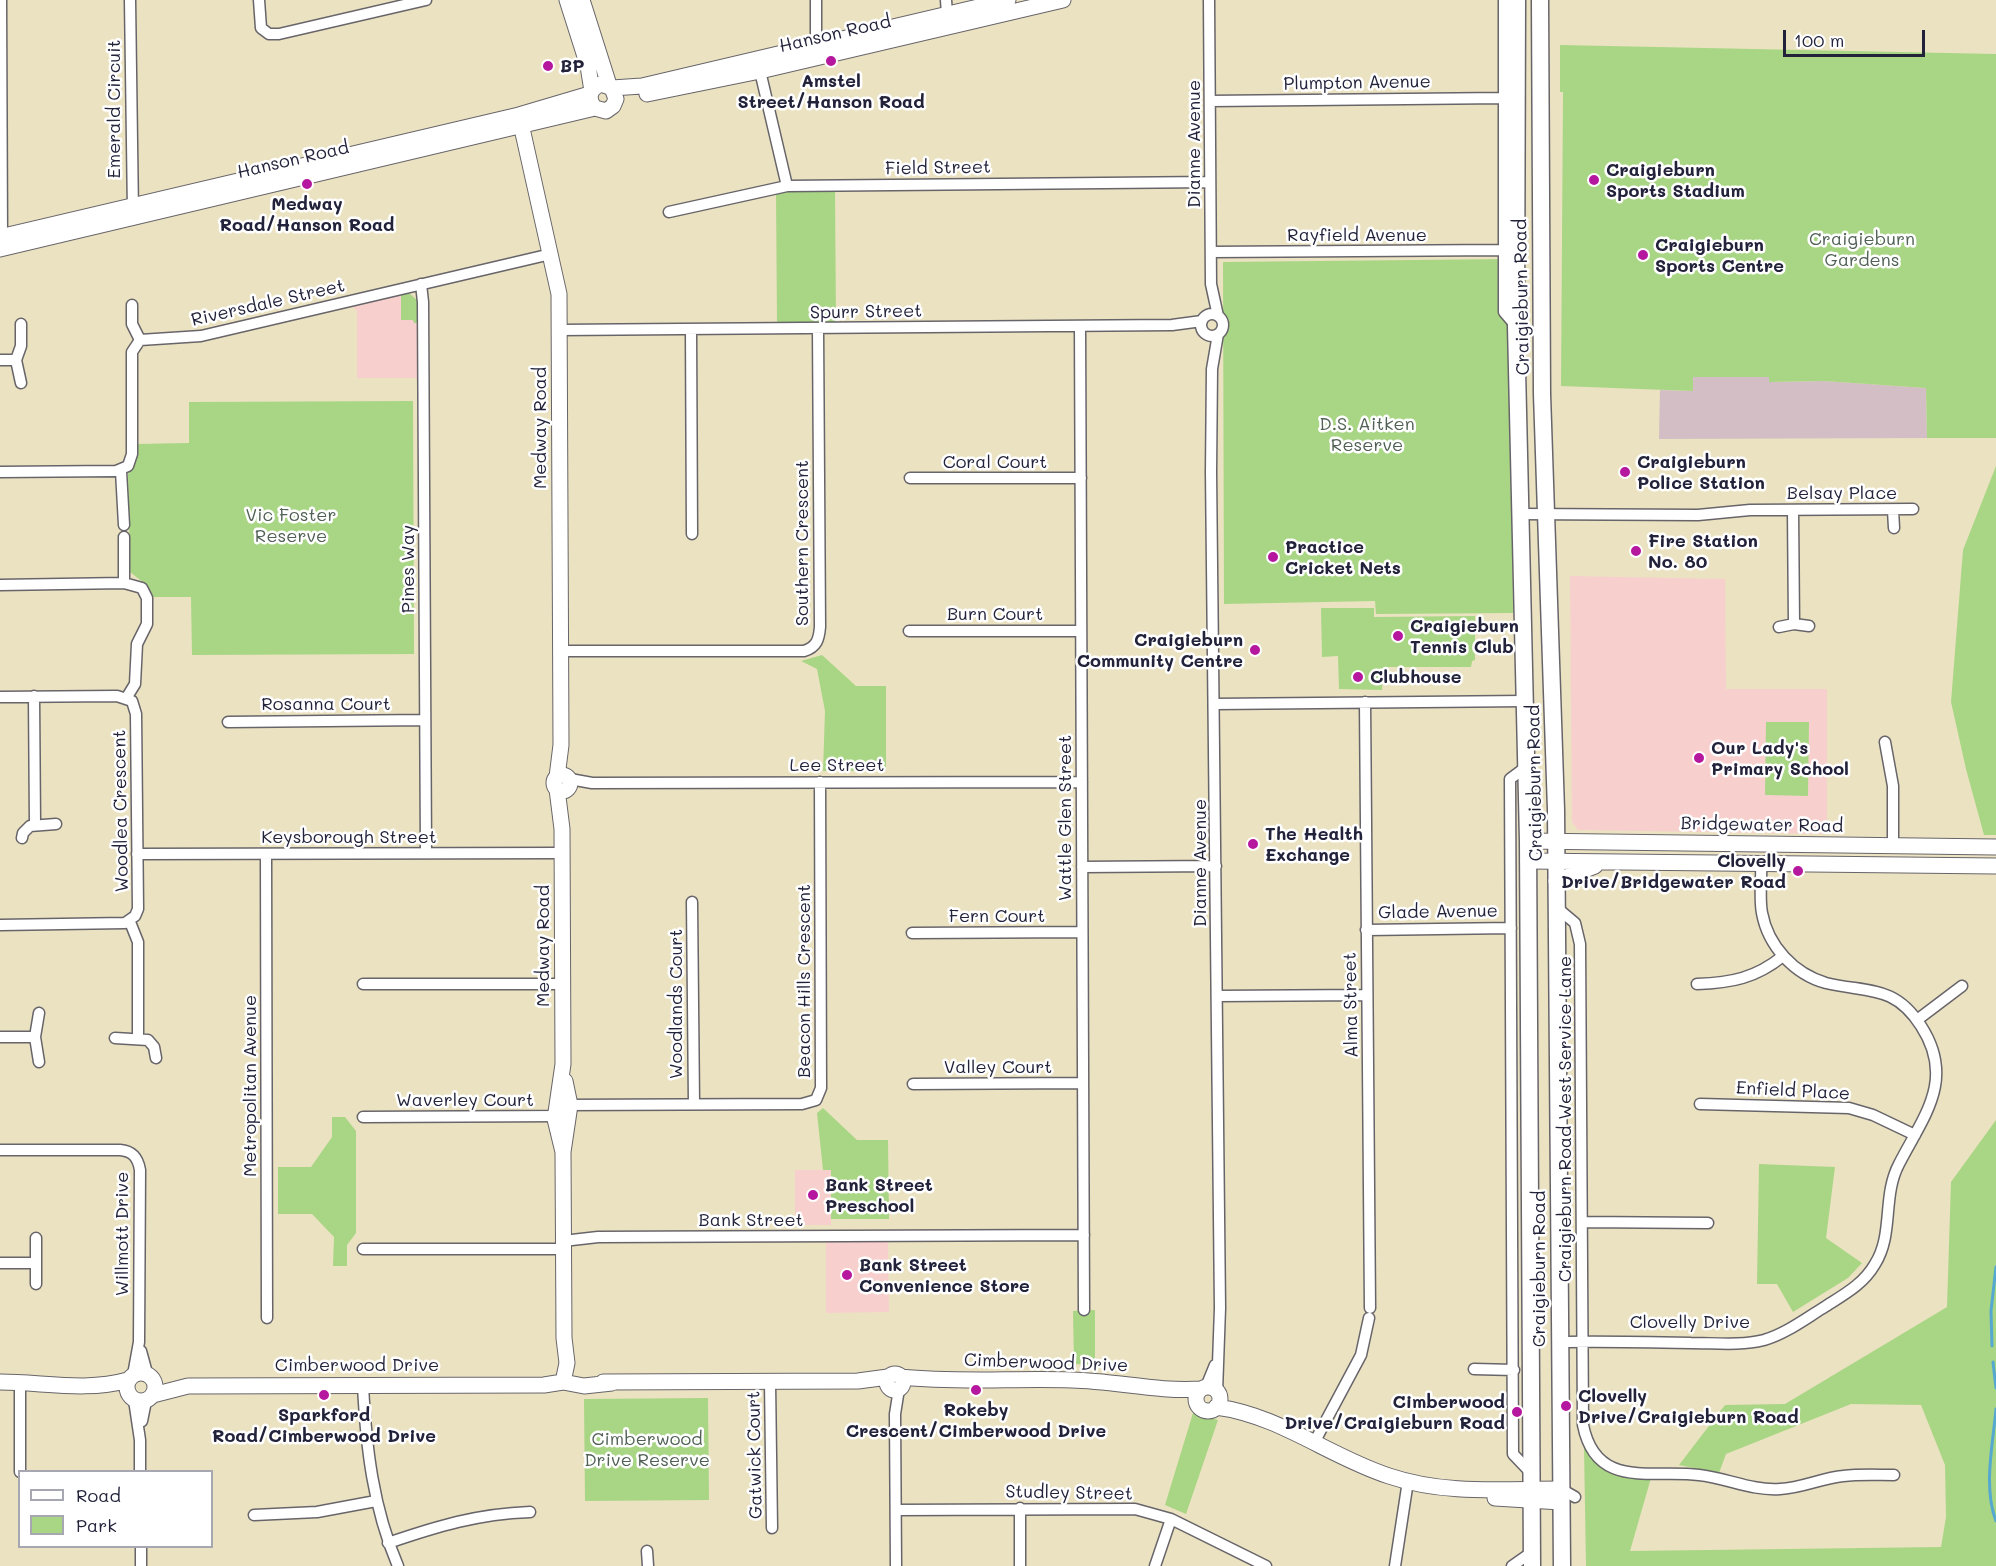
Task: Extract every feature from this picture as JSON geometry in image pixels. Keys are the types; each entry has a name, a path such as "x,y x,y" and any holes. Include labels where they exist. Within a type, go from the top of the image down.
{"main road":[{"name":"Craigieburn Road","path":"1517,0 1516,326 1528,841 1532,1559"},
{"name":"Craigieburn Road","path":"1540,0 1541,334 1554,518 1562,1566"}],"street":[{"path":"1,0 1,243"},
{"name":"Emerald Circuit","path":"130,0 132,212"},
{"path":"259,0 261,28 269,34 279,34 426,0"},
{"path":"567,0 586,39 610,87 616,95 615,103 606,111 592,98 586,39 582,0"},
{"path":"816,0 817,51"},
{"name":"Hanson Road","path":"615,103 631,96 817,51 947,14 1008,0"},
{"name":"Hanson Road","path":"947,14 1063,0"},
{"name":"Craigieburn Road","path":"1504,0 1504,312 1516,326"},
{"name":"Dianne Avenue","path":"1208,1 1211,284 1204,325 1212,369 1220,1320 1218,1356 1212,1394"},
{"path":"758,65 788,186"},
{"name":"Hanson Road","path":"610,87 642,86 758,65"},
{"path":"592,98 601,84 610,87"},
{"name":"Hanson Road","path":"1,243 520,121 592,98"},
{"name":"Plumpton Avenue","path":"1210,101 1504,98"},
{"name":"Medway Road","path":"520,121 559,294 561,745 565,783 561,829 563,1377"},
{"name":"Field Street","path":"669,212 788,186 1210,182"},
{"name":"Rayfield Avenue","path":"1211,252 1503,250"},
{"name":"Riversdale Street","path":"140,340 201,336 550,254"},
{"name":"Pines Way","path":"421,284 423,302 426,853"},
{"name":"Dianne Avenue","path":"1211,284 1222,325 1218,334 1212,369"},
{"path":"0,472 121,471 128,466 132,459 132,352 140,340 132,324 132,305"},
{"path":"1218,316 1212,314 1204,325 1218,334"},
{"path":"21,324 21,346 16,360 21,383"},
{"name":"Spurr Street","path":"559,330 1204,325"},
{"name":"Wattle Glen Street","path":"1080,326 1084,1310"},
{"path":"690,329 692,534"},
{"name":"Southern Crescent","path":"561,651 804,651 812,648 819,639 820,627 818,329"},
{"path":"0,360 16,360"},
{"path":"121,471 124,525"},
{"name":"Coral Court","path":"910,478 1081,478"},
{"name":"Belsay Place","path":"1519,514 1554,518 1698,515 1793,510 1913,509"},
{"path":"1793,510 1794,624"},
{"path":"1893,510 1894,528"},
{"path":"124,537 124,583"},
{"path":"0,585 124,583 138,585 147,598 146,629 136,645 135,684 127,698 0,697"},
{"path":"1779,627 1794,624 1809,626"},
{"name":"Burn Court","path":"909,631 1081,631"},
{"path":"34,696 35,825"},
{"name":"Woodlea Crescent","path":"127,698 135,706 136,714 138,909 130,922"},
{"path":"1215,704 1525,701"},
{"name":"Alma Street","path":"1314,1443 1361,1355 1370,1313 1365,702"},
{"name":"Rosanna Court","path":"228,722 425,720"},
{"path":"1885,742 1893,786 1893,846"},
{"name":"Craigieburn Road","path":"1526,767 1510,780 1513,1454 1532,1488"},
{"name":"Beacon Hills Crescent","path":"563,1110 694,1104 802,1104 813,1102 819,1097 820,782"},
{"name":"Lee Street","path":"565,783 1082,782"},
{"path":"22,838 26,828 35,825 56,825"},
{"name":"Bridgewater Road","path":"1528,841 1996,848"},
{"path":"1556,881 1587,867 1625,861 1625,843"},
{"name":"Clovelly Drive","path":"1559,1342 1754,1342 1782,1333 1851,1291 1869,1273 1880,1256 1885,1238 1890,1184 1932,1104 1936,1077 1932,1048 1917,1020 1900,1003 1889,996 1868,988 1823,982 1805,974 1783,956 1771,939 1762,915 1761,845"},
{"name":"Keysborough Street","path":"137,855 562,853"},
{"name":"Metropolitan Avenue","path":"266,854 267,1318"},
{"name":"Bridgewater Road","path":"1528,861 1996,866"},
{"path":"1082,867 1216,866"},
{"name":"Woodlands Court","path":"692,902 694,1104"},
{"name":"Craigieburn Road West Service Lane","path":"1556,907 1575,923 1580,944 1583,1425 1586,1442 1607,1466 1622,1472 1699,1474 1756,1488 1780,1489 1841,1476 1894,1475"},
{"path":"0,925 130,922 138,942 138,1038"},
{"name":"Glade Avenue","path":"1366,930 1511,928"},
{"name":"Fern Court","path":"912,933 1083,932"},
{"path":"1697,984 1727,984 1748,979 1765,970 1783,956"},
{"path":"363,984 562,984"},
{"path":"1917,1020 1962,986"},
{"path":"1217,996 1367,995"},
{"path":"39,1013 35,1037 39,1062"},
{"path":"0,1037 35,1037"},
{"path":"115,1038 138,1038 151,1043 156,1058"},
{"name":"Valley Court","path":"912,1084 1083,1083"},
{"name":"Enfield Place","path":"1700,1104 1849,1108 1873,1115 1915,1135"},
{"name":"Waverley Court","path":"363,1117 563,1110"},
{"name":"Willmott Drive","path":"0,1150 120,1150 134,1155 140,1170 140,1470"},
{"name":"Craigieburn Road","path":"1513,1195 1530,1173"},
{"path":"1582,1222 1708,1223"},
{"name":"Bank Street","path":"363,1249 563,1241 598,1237 1084,1235"},
{"path":"36,1238 36,1284"},
{"path":"0,1263 36,1263"},
{"path":"1474,1369 1514,1370"},
{"name":"Cimberwood Drive","path":"0,1382 140,1387 544,1385 563,1377 584,1386 612,1383 858,1381 895,1384 928,1380 1073,1380 1212,1394 1246,1413 1373,1471 1408,1481 1454,1490 1532,1488 1561,1496"},
{"path":"20,1382 20,1470"},
{"name":"Gatwick Court","path":"770,1382 772,1528"},
{"path":"895,1384 896,1566"},
{"path":"363,1385 368,1454 376,1501 388,1543 398,1566"},
{"name":"Cimberwood Drive","path":"1162,1390 1209,1411 1212,1394"},
{"path":"1395,1566 1408,1481"},
{"path":"254,1515 317,1512 376,1501"},
{"path":"1020,1508 1020,1566"},
{"name":"Studley Street","path":"896,1510 1126,1508 1171,1519 1266,1566"},
{"path":"388,1543 456,1520 530,1512"},
{"path":"1155,1566 1171,1519"},
{"path":"141,1548 141,1566"},
{"path":"647,1551 648,1566"},
{"name":"Craigieburn Road","path":"1512,1566 1532,1559"}],"shaded area":[{"path":"402,294 413,295 418,306 418,378 357,378 357,311 352,306"},
{"path":"1693,377 1769,377 1770,382 1824,381 1926,388 1927,438 1659,439 1660,390 1693,391"},
{"name":"Our Lady's Primary School","path":"1570,576 1725,579 1726,689 1827,689 1827,834 1578,830 1572,822"},
{"name":"Bank Street Preschool","path":"795,1170 831,1170 831,1225 795,1225"},
{"path":"888,1241 889,1312 826,1313 826,1242"}],"green space":[{"name":"Craigieburn Gardens","path":"1560,45 1996,54 1996,438 1927,438 1926,388 1824,381 1769,382 1769,377 1693,377 1693,391 1561,386 1563,92 1560,92"},
{"path":"835,190 836,323 777,324 776,192"},
{"name":"D.S. Aitken Reserve","path":"1510,259 1513,613 1376,614 1375,601 1224,604 1223,262"},
{"path":"401,294 410,294 417,300 418,323 414,323 413,320 401,320"},
{"name":"Vic Foster Reserve","path":"413,401 414,654 192,655 191,597 151,597 144,583 130,572 128,474 135,464 137,444 189,443 189,402"},
{"path":"1996,466 1996,835 1984,835 1951,702 1963,550"},
{"name":"Craigieburn Tennis Club","path":"1321,608 1374,608 1374,617 1475,616 1475,660 1472,661 1471,667 1383,667 1382,690 1339,689 1338,656 1322,657"},
{"path":"822,655 856,686 886,686 886,771 823,771 825,711 817,669 801,661"},
{"path":"1766,722 1809,722 1808,796 1765,795"},
{"path":"823,1108 857,1140 888,1140 889,1219 831,1219 831,1170 823,1170 817,1113"},
{"path":"332,1117 345,1117 356,1131 356,1233 347,1245 347,1266 333,1266 334,1237 312,1214 278,1214 278,1167 311,1167 332,1137"},
{"path":"1996,1120 1996,1566 1586,1566 1584,1448 1599,1463 1613,1472 1630,1477 1651,1478 1630,1551 1941,1547 1946,1517 1945,1465 1921,1405 1851,1404 1726,1454 1719,1473 1679,1465 1725,1405 1785,1404 1947,1307 1951,1182"},
{"path":"1759,1164 1835,1167 1826,1238 1862,1263 1848,1278 1793,1312 1777,1284 1757,1284"},
{"path":"1095,1310 1095,1365 1074,1364 1073,1311"},
{"name":"Cimberwood Drive Reserve","path":"708,1398 709,1500 585,1501 584,1399"},
{"path":"1193,1413 1218,1420 1186,1514 1165,1505"}],"waterway":[{"path":"1992,1346 1991,1311 1996,1267"},
{"path":"1993,1362 1996,1388"},
{"path":"1996,1409 1989,1480 1996,1521"}],"place":[{"name":"Amstel Street/Hanson Road","path":"831,61"},
{"name":"BP","path":"548,66"},
{"name":"Craigieburn Sports Stadium","path":"1594,180"},
{"name":"Medway Road/Hanson Road","path":"307,184"},
{"name":"Craigieburn Sports Centre","path":"1643,255"},
{"name":"Craigieburn Police Station","path":"1625,472"},
{"name":"Fire Station No. 80","path":"1636,551"},
{"name":"Practice Cricket Nets","path":"1273,557"},
{"name":"Craigieburn Tennis Club","path":"1398,636"},
{"name":"Craigieburn Community Centre","path":"1255,650"},
{"name":"Clubhouse","path":"1358,677"},
{"name":"Our Lady's Primary School","path":"1699,758"},
{"name":"The Health Exchange","path":"1253,844"},
{"name":"Clovelly Drive/Bridgewater Road","path":"1798,871"},
{"name":"Bank Street Preschool","path":"813,1195"},
{"name":"Bank Street Convenience Store","path":"847,1275"},
{"name":"Rokeby Crescent/Cimberwood Drive","path":"976,1390"},
{"name":"Sparkford Road/Cimberwood Drive","path":"324,1395"},
{"name":"Clovelly Drive/Craigieburn Road","path":"1566,1406"},
{"name":"Cimberwood Drive/Craigieburn Road","path":"1517,1412"}]}
